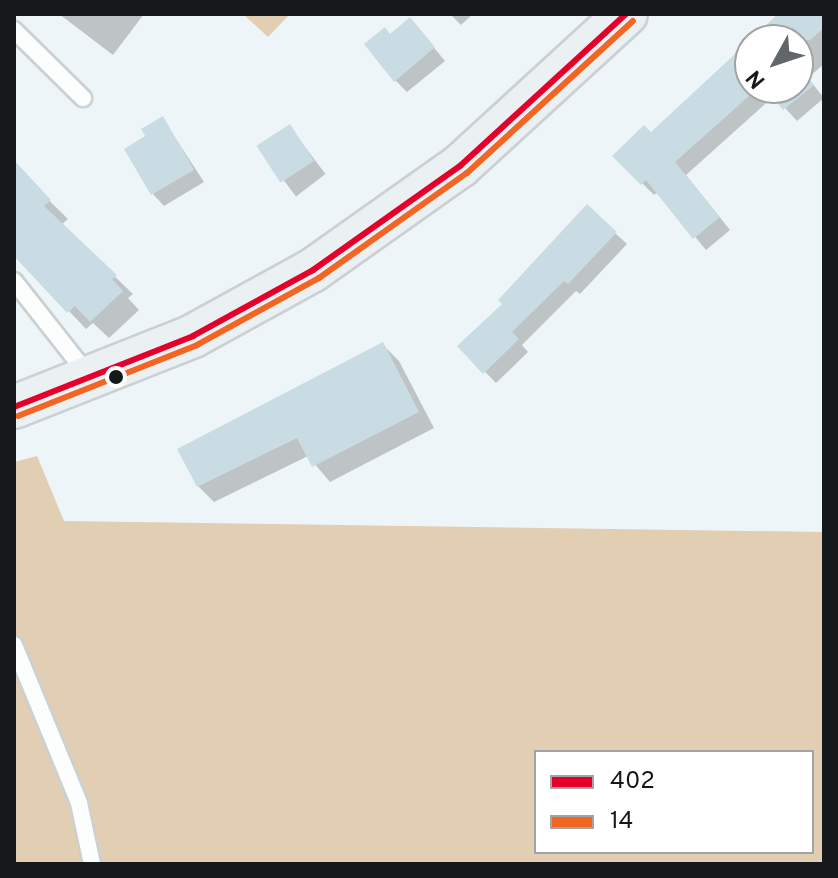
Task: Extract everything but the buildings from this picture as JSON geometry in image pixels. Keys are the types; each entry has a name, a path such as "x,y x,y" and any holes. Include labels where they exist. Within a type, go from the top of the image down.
{"main road":[{"path":"14,407 92,380 254,304 400,211 518,117 626,14"}],"lane":[{"path":"14,30 83,98"},
{"path":"14,281 92,380"},
{"path":"14,645 79,803 92,864"}],"shaded area":[{"path":"243,14 290,14 268,37"},
{"path":"37,456 64,521 824,532 824,864 14,864 14,462"}],"transit line":[{"name":"402","path":"14,407 193,336 313,270 460,166 626,14"},
{"name":"14","path":"18,416 197,345 319,278 467,173 633,21"}]}
